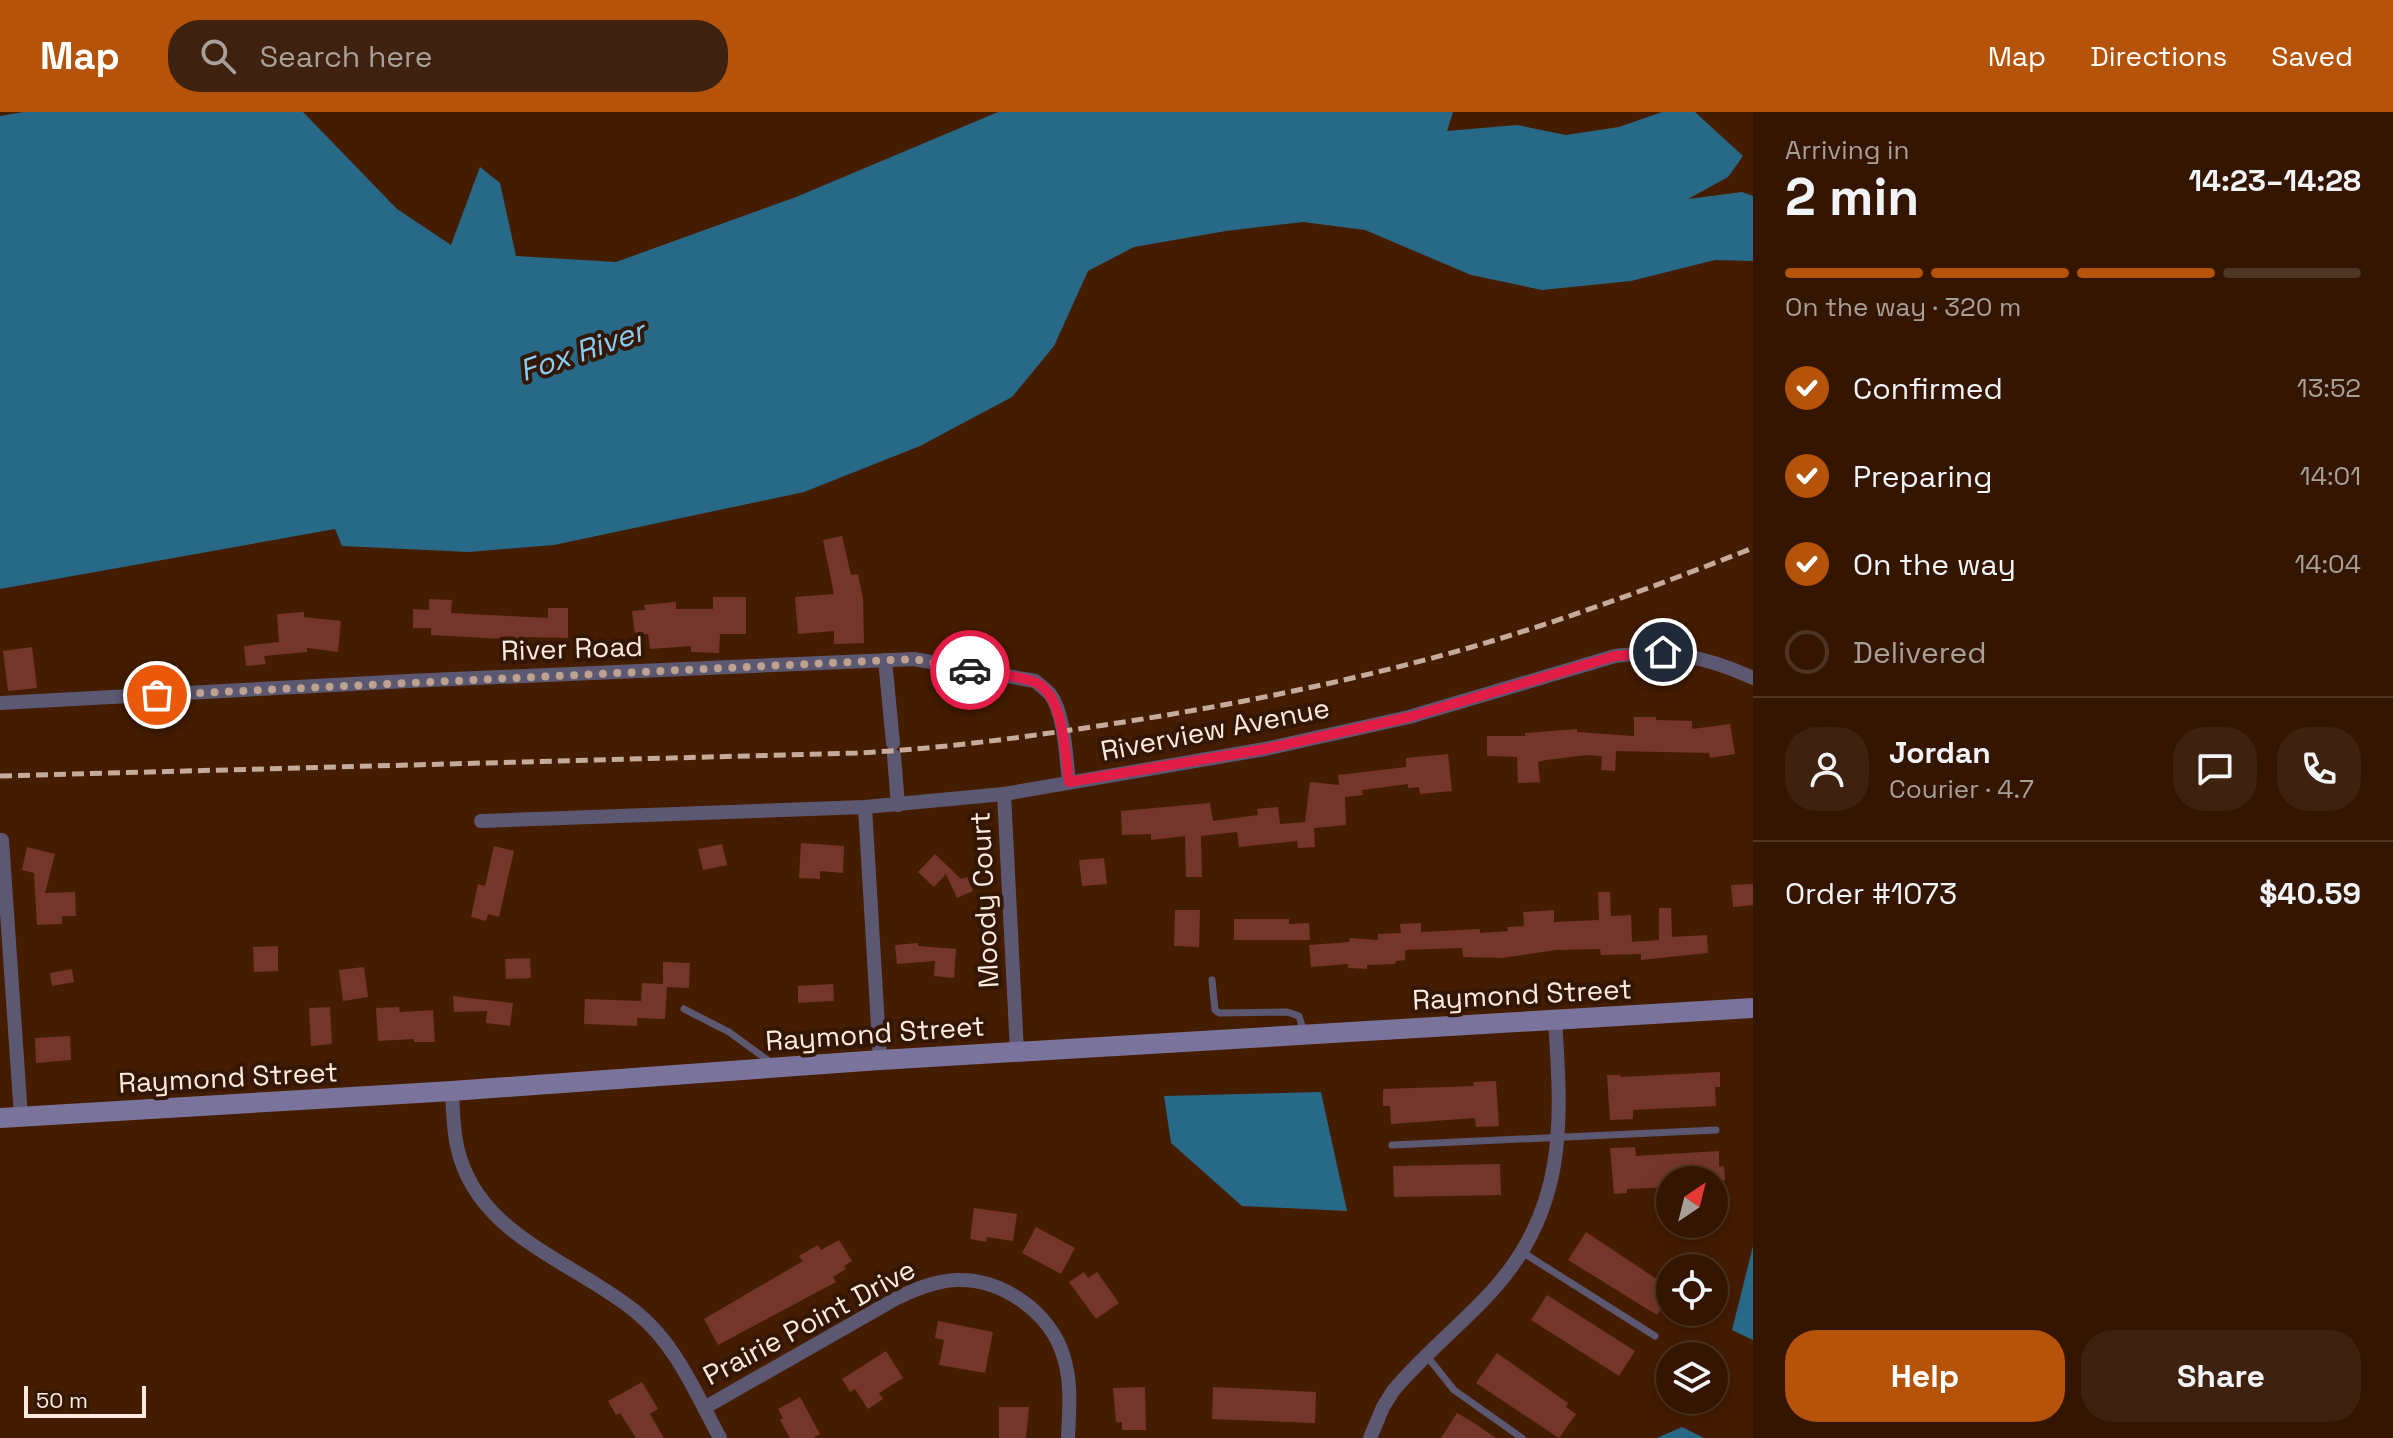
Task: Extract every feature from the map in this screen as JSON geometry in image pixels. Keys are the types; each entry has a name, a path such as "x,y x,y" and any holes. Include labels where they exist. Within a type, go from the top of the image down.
{"street":[{"name":"Riverview Avenue","path":"481,821 865,807 1004,794 1265,749 1409,717 1615,656 1647,652 1716,662 1753,678"},
{"name":"River Road","path":"0,703 423,680 914,659 1035,681 1055,704 1069,782"},
{"path":"885,660 898,805"},
{"name":"Moody Court","path":"1004,794 1017,1052"},
{"path":"865,807 880,1060"},
{"path":"1,840 21,1117"},
{"name":"Raymond Street","path":"0,1118 452,1091 880,1060 1753,1008"},
{"path":"1370,1438 1393,1391 1492,1291 1521,1250 1539,1217 1559,1137 1561,1098 1555,1020"},
{"path":"452,1091 457,1149 472,1182 492,1211 524,1241 637,1312 669,1346 720,1438"},
{"name":"Prairie Point Drive","path":"704,1408 897,1298 916,1289 956,1280 974,1282 1011,1294 1043,1318 1056,1337 1064,1357 1068,1377 1068,1438"}],"lane":[{"path":"1212,980 1215,1010 1219,1013 1287,1012 1299,1016 1304,1035"},
{"path":"684,1009 729,1032 778,1067"},
{"path":"1392,1145 1716,1130"},
{"path":"1521,1250 1655,1336"},
{"path":"1426,1355 1454,1390 1522,1438"}],"water":[{"name":"Fox River","path":"23,112 303,112 397,209 451,245 480,167 500,183 516,256 616,262 796,197 998,112 1453,112 1447,131 1517,125 1566,135 1619,127 1662,112 1695,112 1743,156 1728,177 1688,199 1742,192 1753,196 1753,261 1715,260 1631,281 1542,290 1471,275 1365,230 1303,222 1134,247 1088,271 1054,346 1012,397 920,446 804,492 554,545 469,552 342,546 335,529 0,589 0,116"},
{"path":"1321,1092 1347,1211 1242,1206 1171,1143 1164,1096"},
{"path":"1753,1246 1753,1340 1732,1330"},
{"path":"1682,1427 1704,1438 1657,1438"}],"building":[{"path":"842,536 851,575 858,574 863,599 864,643 834,644 834,631 798,634 795,597 834,594 823,540"},
{"path":"713,597 746,597 746,634 720,634 719,653 691,652 691,646 650,649 648,634 635,635 632,611 645,610 644,605 676,602 676,609 713,609"},
{"path":"429,599 452,600 451,613 548,618 548,608 568,608 568,638 526,637 525,640 431,635 431,628 413,628 413,609 429,610"},
{"path":"304,612 304,617 341,621 338,652 307,648 307,652 264,656 266,664 246,666 244,646 279,642 277,614"},
{"path":"32,647 37,688 8,691 3,651"},
{"path":"1634,717 1692,721 1692,729 1730,724 1735,754 1710,758 1709,753 1616,751 1615,771 1601,770 1602,756 1546,760 1538,762 1540,782 1518,783 1517,757 1487,756 1487,736 1525,736 1525,733 1577,729 1577,732 1634,736"},
{"path":"1448,754 1452,791 1420,794 1419,787 1408,788 1408,784 1362,790 1363,795 1345,797 1346,825 1314,828 1315,847 1298,848 1297,841 1239,847 1237,832 1201,836 1202,877 1186,877 1185,836 1151,840 1151,834 1122,835 1121,811 1210,803 1213,821 1258,815 1257,809 1278,807 1280,824 1305,822 1310,782 1339,785 1338,775 1406,767 1406,758"},
{"path":"801,843 844,846 843,873 820,871 820,879 799,878"},
{"path":"722,844 727,865 703,870 698,849"},
{"path":"494,846 514,851 499,917 488,914 486,921 471,917 478,884 485,886"},
{"path":"27,847 55,854 45,893 75,892 76,916 62,916 62,924 37,925 34,873 22,870"},
{"path":"935,854 961,879 967,877 973,891 957,898 946,874 934,887 918,872"},
{"path":"1104,858 1107,884 1082,886 1079,860"},
{"path":"1753,884 1753,905 1733,907 1731,885"},
{"path":"1598,892 1610,892 1611,916 1631,915 1632,942 1659,940 1659,908 1671,908 1672,937 1707,935 1708,953 1641,960 1641,954 1601,955 1600,949 1556,950 1502,958 1463,957 1462,948 1405,950 1405,960 1396,961 1395,964 1367,965 1367,969 1348,968 1348,964 1311,967 1309,945 1349,942 1350,938 1378,940 1378,934 1401,933 1400,924 1421,923 1421,932 1508,931 1507,927 1524,926 1523,912 1554,910 1554,922 1599,920"},
{"path":"1175,910 1200,910 1199,947 1174,946"},
{"path":"1234,919 1289,919 1289,924 1309,923 1310,940 1234,940"},
{"path":"918,943 918,946 956,949 954,978 934,976 935,961 897,964 895,945"},
{"path":"278,946 278,971 254,972 253,947"},
{"path":"530,958 531,978 506,979 505,959"},
{"path":"663,962 690,963 689,988 667,987 665,1019 637,1018 637,1026 584,1024 585,999 641,1001 642,983 663,984"},
{"path":"364,967 368,997 343,1001 339,970"},
{"path":"72,969 74,982 52,986 50,973"},
{"path":"833,984 834,1001 798,1003 798,986"},
{"path":"453,996 513,1003 510,1026 486,1023 487,1011 454,1012"},
{"path":"330,1007 332,1044 311,1046 309,1008"},
{"path":"399,1007 400,1012 433,1010 435,1042 414,1042 414,1039 378,1041 376,1008"},
{"path":"70,1036 71,1060 36,1063 35,1038"},
{"path":"1720,1072 1720,1087 1715,1087 1716,1106 1633,1110 1633,1119 1610,1120 1607,1075"},
{"path":"1496,1081 1499,1126 1476,1127 1475,1118 1391,1124 1390,1106 1383,1106 1383,1089 1474,1086 1473,1082"},
{"path":"1635,1147 1636,1156 1719,1151 1719,1166 1656,1166 1656,1188 1627,1189 1627,1193 1614,1194 1610,1148"},
{"path":"1500,1164 1501,1195 1394,1197 1393,1166"},
{"path":"974,1208 1017,1214 1013,1241 987,1237 986,1242 970,1239"},
{"path":"1036,1227 1075,1248 1061,1274 1022,1253"},
{"path":"1586,1232 1656,1279 1656,1314 1568,1260"},
{"path":"839,1240 852,1261 833,1277 836,1282 718,1345 704,1319 803,1261 799,1256 818,1245 821,1250"},
{"path":"1084,1272 1088,1278 1097,1272 1119,1303 1096,1319 1069,1282"},
{"path":"1547,1295 1635,1351 1619,1376 1531,1320"},
{"path":"938,1321 993,1332 985,1373 939,1365 944,1340 935,1338"},
{"path":"886,1351 903,1378 879,1393 883,1399 868,1409 855,1389 850,1392 842,1379"},
{"path":"1497,1353 1568,1403 1566,1407 1576,1414 1559,1438 1476,1383"},
{"path":"642,1382 658,1409 650,1414 664,1438 636,1438 608,1401"},
{"path":"1145,1387 1146,1430 1122,1430 1122,1422 1116,1422 1113,1388"},
{"path":"1213,1387 1316,1392 1315,1423 1212,1419"},
{"path":"800,1397 820,1434 813,1438 790,1438 780,1420 783,1418 778,1409"},
{"path":"999,1407 1029,1407 1026,1438 999,1438"},
{"path":"1457,1413 1471,1421 1496,1438 1441,1438"}],"railway":[{"path":"0,776 857,753 1008,739 1240,702 1426,660 1579,613 1753,548"}],"way so far":[{"path":"157,695 914,659 970,670"}],"route":[{"path":"970,670 1035,681 1050,695 1062,732 1069,782 1265,749 1409,717 1536,682 1615,656 1663,652"}]}
